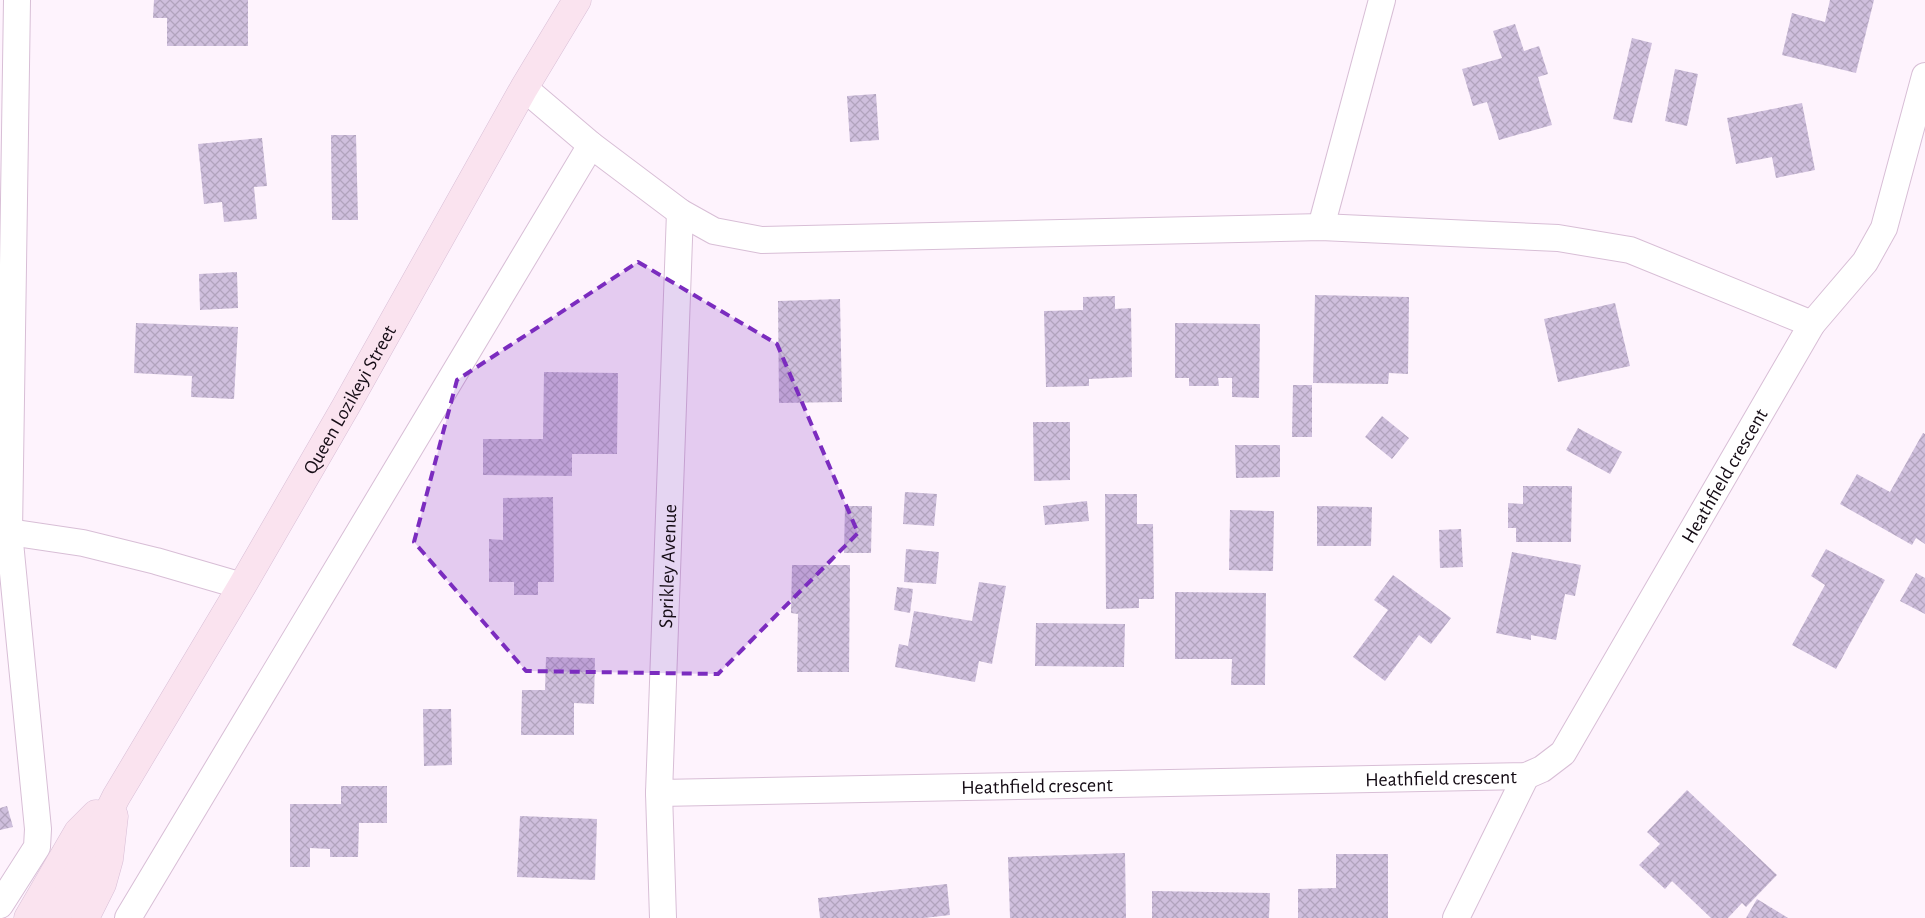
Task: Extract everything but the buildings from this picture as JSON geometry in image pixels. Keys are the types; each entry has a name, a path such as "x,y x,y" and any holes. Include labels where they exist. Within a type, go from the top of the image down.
{"main road":[{"name":"Queen Lozikeyi Street","path":"56,918 116,797 242,586 346,406 524,88 577,0"},
{"name":"Queen Lozikeyi Street","path":"28,918 78,832 98,811 116,797"},
{"path":"85,918 102,884 109,859 116,797"}],"street":[{"path":"0,905 37,847 38,829 5,532 17,0"},
{"path":"1321,227 1382,0"},
{"name":"Heathfield crescent","path":"659,793 1526,776 1542,768 1562,753 1812,324 1864,262 1884,228 1925,76"},
{"path":"524,88 591,146 680,212 714,230 762,240 1321,227 1558,238 1630,250 1812,324"},
{"path":"128,918 591,146"},
{"name":"Sprikley Avenue","path":"663,918 659,793 680,212"},
{"path":"5,532 83,543 156,561 242,586"},
{"path":"1456,918 1526,776"}],"highlighted area":[{"path":"638,262 777,344 858,533 718,674 526,671 414,542 457,380"}]}
